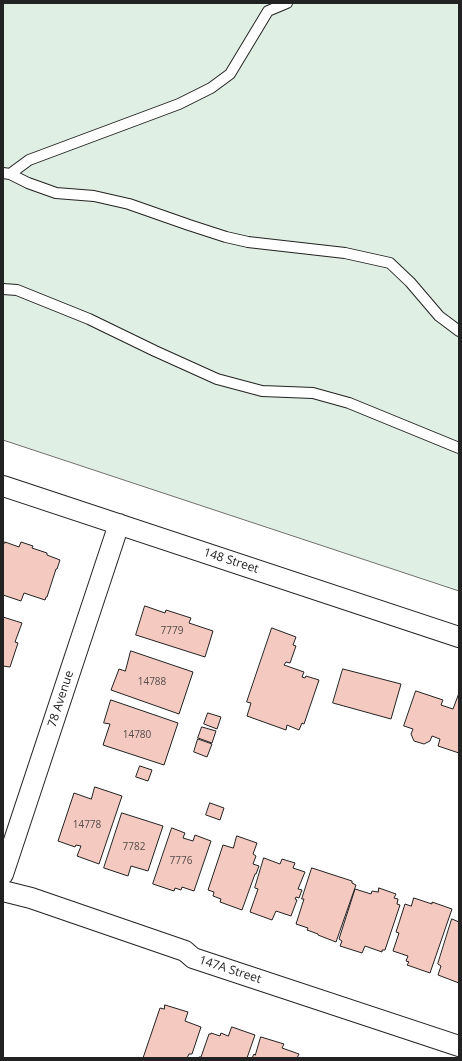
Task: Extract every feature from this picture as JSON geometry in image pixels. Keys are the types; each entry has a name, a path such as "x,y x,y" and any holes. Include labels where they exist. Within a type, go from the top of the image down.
{"street":[{"name":"148 Street","path":"3,486 459,637"},
{"name":"78 Avenue","path":"3,874 119,524"},
{"name":"147A Street","path":"3,891 38,900 185,951 193,958 459,1046"}],"lane":[{"path":"7,174 29,160 179,104 211,88 230,74 268,10 287,3"},
{"path":"7,174 28,184 56,193 94,196 129,204 226,237 248,242 345,253 390,263 410,282 439,316 459,332"},
{"path":"3,289 17,290 89,319 155,352 218,379 262,390 313,393 349,403 459,448"}],"green space":[{"path":"3,3 459,3 459,591 3,440"}],"building":[{"path":"5,542 19,547 21,542 33,546 32,548 47,553 47,555 60,560 45,600 24,593 21,601 3,595 3,543"},
{"path":"145,606 165,613 166,610 191,618 189,623 213,631 205,657 136,635"},
{"path":"3,617 22,623 15,642 18,643 10,667 3,666"},
{"path":"272,628 296,637 293,645 296,646 290,663 286,662 284,665 304,672 302,677 305,678 306,676 319,680 304,724 302,723 299,730 287,725 286,730 247,716 251,703 247,702"},
{"path":"131,651 193,672 179,714 111,690 119,669 125,671"},
{"path":"343,669 401,684 391,719 333,703"},
{"path":"416,691 443,700 441,705 453,709 459,693 459,753 438,746 440,739 432,736 430,741 424,744 414,741 411,734 413,729 404,726"},
{"path":"111,700 178,723 164,765 103,745 110,724 104,723"},
{"path":"208,713 221,717 217,729 204,724"},
{"path":"202,727 216,731 212,743 198,738"},
{"path":"198,739 212,744 207,757 194,752"},
{"path":"140,766 152,770 148,781 136,777"},
{"path":"95,787 122,796 99,864 77,856 81,846 76,845 75,847 58,841 74,793 91,799"},
{"path":"210,803 224,808 220,820 206,815"},
{"path":"122,813 163,826 148,871 131,866 128,876 104,868"},
{"path":"172,828 185,833 183,838 193,841 195,835 211,841 194,891 182,887 181,890 175,888 174,891 153,884"},
{"path":"237,836 257,843 253,854 256,856 253,864 259,866 242,910 220,902 221,899 213,896 214,892 208,890 223,845 233,848"},
{"path":"264,858 280,864 282,859 295,863 293,868 305,872 298,889 302,890 299,898 296,897 295,899 297,900 291,916 276,911 272,920 250,912 258,889 255,888"},
{"path":"312,868 352,881 352,883 356,885 336,942 307,930 308,928 296,924"},
{"path":"379,888 396,894 394,898 398,899 397,904 400,905 385,950 382,950 382,952 365,946 362,953 340,946 342,941 339,939 355,889 371,894 372,891 378,892"},
{"path":"414,898 452,909 430,973 407,965 409,962 406,961 408,956 393,951 399,933 396,932 405,904 411,906"},
{"path":"452,919 459,922 459,983 438,975 441,966 438,964"},
{"path":"165,1005 188,1012 185,1021 201,1027 192,1054 189,1054 187,1058 143,1058 160,1008 164,1009"},
{"path":"232,1027 255,1035 247,1058 198,1058 201,1057 209,1034 211,1033 220,1036 221,1033 228,1036"},
{"path":"261,1037 284,1044 282,1048 299,1054 297,1058 252,1058 254,1054 255,1055"}]}
